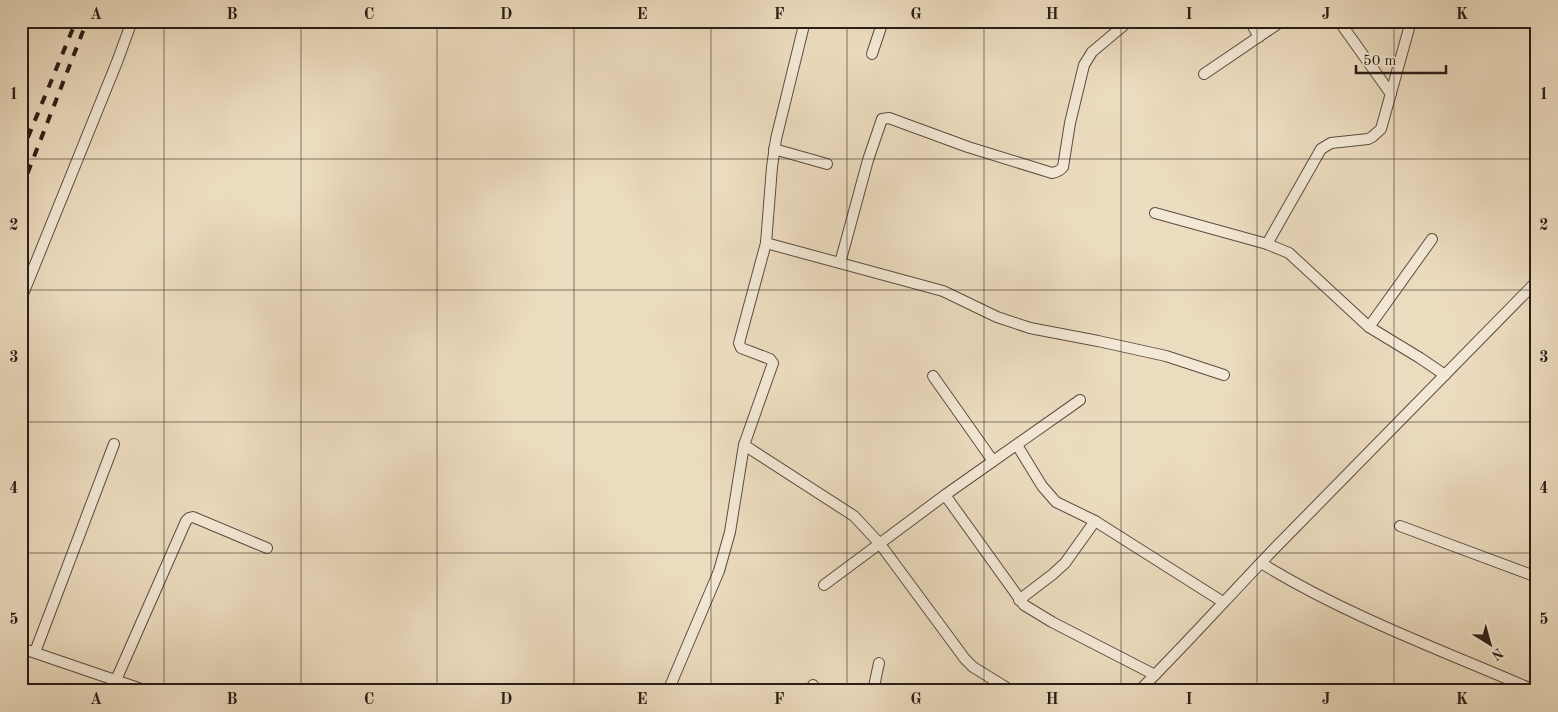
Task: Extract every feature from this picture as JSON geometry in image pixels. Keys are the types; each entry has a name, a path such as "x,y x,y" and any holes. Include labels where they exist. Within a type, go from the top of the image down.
{"street":[{"path":"21,299 132,21"},
{"path":"668,691 720,571 730,532 744,445 773,363 770,359 739,346 766,243 774,149 805,21"},
{"path":"872,54 883,21"},
{"path":"840,263 868,160 882,119 889,118 968,147 1056,173 1063,167 1070,124 1084,65 1092,52 1129,21"},
{"path":"1250,21 1259,37"},
{"path":"1204,74 1282,21"},
{"path":"1339,21 1391,94"},
{"path":"1267,244 1321,149 1332,143 1372,137 1381,129 1411,21"},
{"path":"774,149 827,164"},
{"path":"1155,213 1280,248 1296,258 1369,327 1445,375"},
{"path":"1369,327 1432,239"},
{"path":"766,243 943,291 997,317 1030,328 1166,356 1224,375"},
{"path":"1139,691 1200,629 1223,602 1537,280"},
{"path":"933,376 993,461"},
{"path":"824,585 993,461 1080,400"},
{"path":"35,652 114,444"},
{"path":"744,445 849,513 862,524 880,544 965,660 1012,691"},
{"path":"1017,445 1048,494 1065,507 1095,520 1223,602"},
{"path":"946,495 1019,600 1052,622 1155,675"},
{"path":"116,680 186,521 189,518 193,517 267,548"},
{"path":"1019,600 1065,563 1095,520"},
{"path":"1400,526 1537,577"},
{"path":"1261,563 1300,586 1368,619 1536,691"},
{"path":"21,648 145,691"},
{"path":"873,691 879,663"}],"railway":[{"path":"21,154 76,21"},
{"path":"21,190 87,21"}]}
